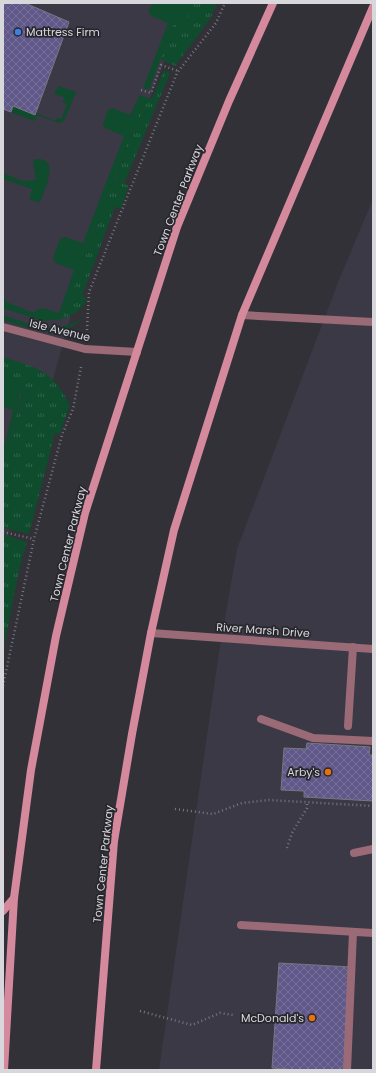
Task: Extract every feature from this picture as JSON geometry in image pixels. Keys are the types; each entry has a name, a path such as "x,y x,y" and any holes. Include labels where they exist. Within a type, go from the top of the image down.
{"main road":[{"name":"Town Center Parkway","path":"4,1070 14,898 31,770 56,636 85,513 177,227 229,101 273,3"},
{"name":"Town Center Parkway","path":"96,1070 114,841 133,727 151,633 174,530 242,314 373,7"},
{"path":"3,911 14,898"}],"street":[{"path":"242,314 373,322"},
{"name":"Isle Avenue","path":"3,327 85,349 137,352"},
{"name":"River Marsh Drive","path":"151,633 373,649"},
{"path":"348,726 353,647"},
{"path":"261,720 313,738 373,741"},
{"path":"354,853 373,849"},
{"path":"241,925 373,933"},
{"path":"348,1070 353,932"}],"path":[{"path":"89,316 89,292 178,72 216,23 225,3"},
{"path":"141,90 151,93 161,65 178,72"},
{"path":"3,686 34,539 62,435 73,409"},
{"path":"3,532 34,539"},
{"path":"175,809 213,814 242,803 269,800 373,806"},
{"path":"287,848 292,833 307,808 307,802"},
{"path":"140,1011 192,1025 220,1014 233,1015"}],"shaded area":[{"path":"3,3 203,3 165,59 81,280 3,555"},
{"path":"373,199 373,1070 159,1070 218,659 237,549 339,280"}],"green space":[{"path":"154,3 193,3 184,20 173,25 149,90 143,88 168,23 152,16 149,13 149,9"},
{"path":"193,3 217,3 210,19 175,66 160,59 173,25 184,20"},
{"path":"164,70 170,73 124,184 129,186 121,208 115,207 82,296 87,298 78,312 62,319 145,97 152,99"},
{"path":"58,86 76,92 64,121 59,123 37,115 34,121 11,112 13,106 35,115 36,113 56,121 57,118 61,119 67,104 63,102 64,97 54,94"},
{"path":"140,95 145,97 62,319 43,321 3,308 3,296 6,302 34,313 36,310 42,309 59,313 74,270 56,263 53,258 60,239 65,237 83,243 124,136 105,128 103,124 108,110 112,108 130,115"},
{"path":"35,159 43,160 48,163 50,169 40,203 29,199 32,189 3,179 3,173 22,181 36,180 33,163"},
{"path":"3,315 46,328 60,327 85,318 63,330 46,331 28,328 3,320"},
{"path":"3,357 26,364 50,377 57,384 70,405 60,434 55,433 29,534 3,528 3,468 21,395 6,372 3,372"},
{"path":"3,372 12,377 15,381 19,389 20,400 3,468 3,452 13,410 3,407"},
{"path":"3,534 27,542 20,566 3,651"}],"building":[{"path":"3,3 25,3 69,22 35,115 13,106 11,112 3,109"},
{"name":"Arby's","path":"307,743 370,747 369,755 373,755 373,801 304,797 304,791 281,790 284,748 306,749"},
{"name":"McDonald's","path":"279,963 351,967 345,1070 297,1070 272,1068"}],"place":[{"name":"Mattress Firm","path":"18,32"},
{"name":"Arby's","path":"328,772"},
{"name":"McDonald's","path":"312,1018"}]}
